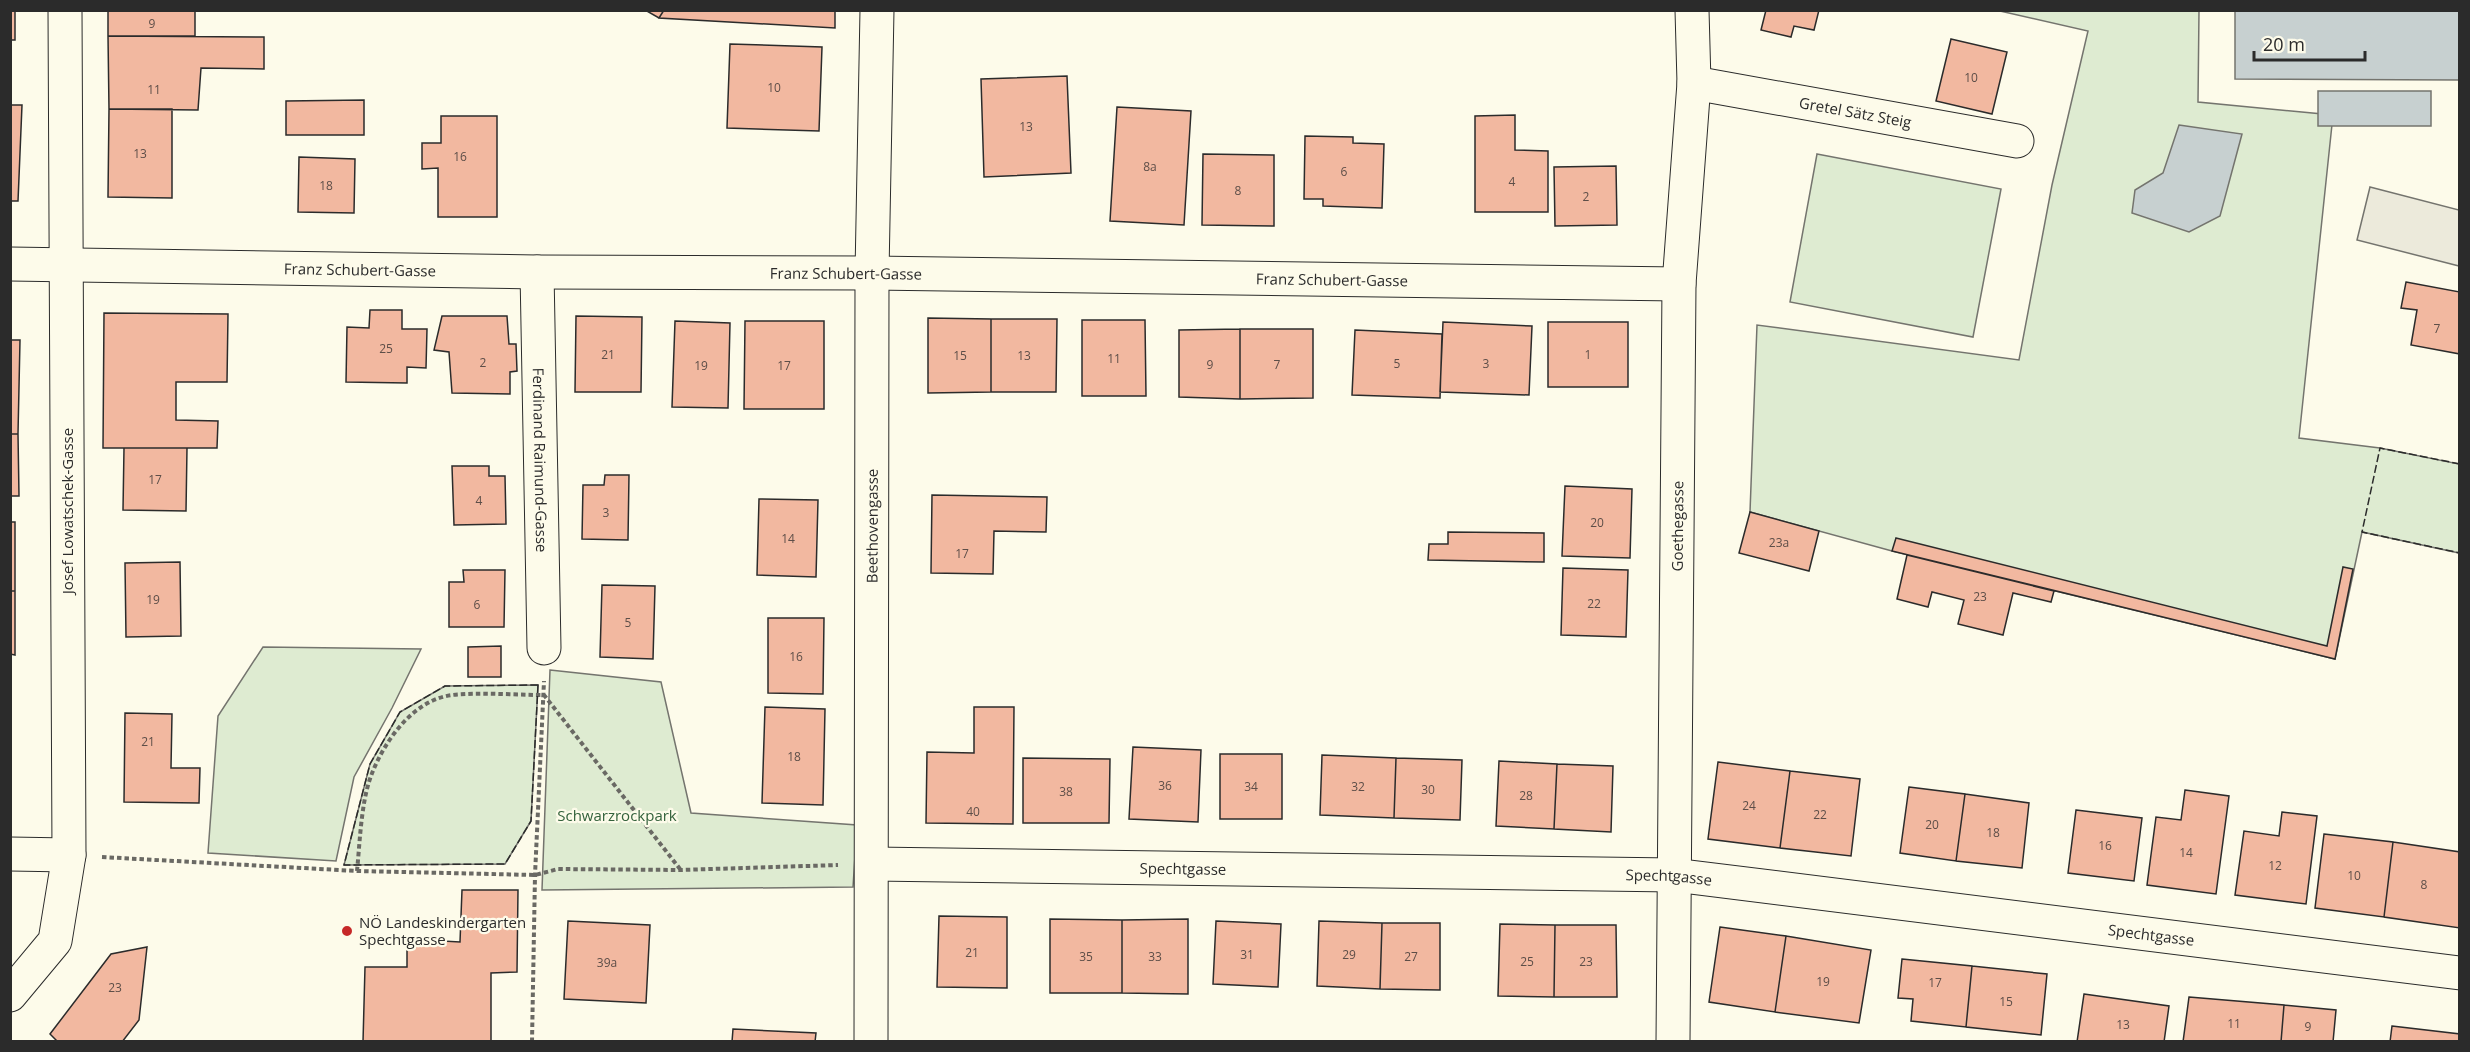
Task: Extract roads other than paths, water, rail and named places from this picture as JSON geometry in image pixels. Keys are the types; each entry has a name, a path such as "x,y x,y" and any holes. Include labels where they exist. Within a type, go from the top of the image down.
{"street":[{"name":"Josef Lowatschek-Gasse","path":"10,995 55,941 69,855 65,10"},
{"name":"Beethovengasse","path":"871,1041 872,273 877,10"},
{"name":"Goethegasse","path":"1673,1041 1679,284 1694,83 1692,10"},
{"name":"Gretel Sätz Steig","path":"1694,83 2017,141"},
{"name":"Franz Schubert-Gasse","path":"10,264 1679,284"},
{"name":"Ferdinand Raimund-Gasse","path":"537,272 544,648"},
{"path":"10,854 69,855"},
{"name":"Spechtgasse","path":"873,864 1674,875 2460,973"}],"place":[{"name":"NÖ Landeskindergarten Spechtgasse","path":"347,931"}],"park label":[{"name":"Schwarzrockpark","path":"617,815"}]}
